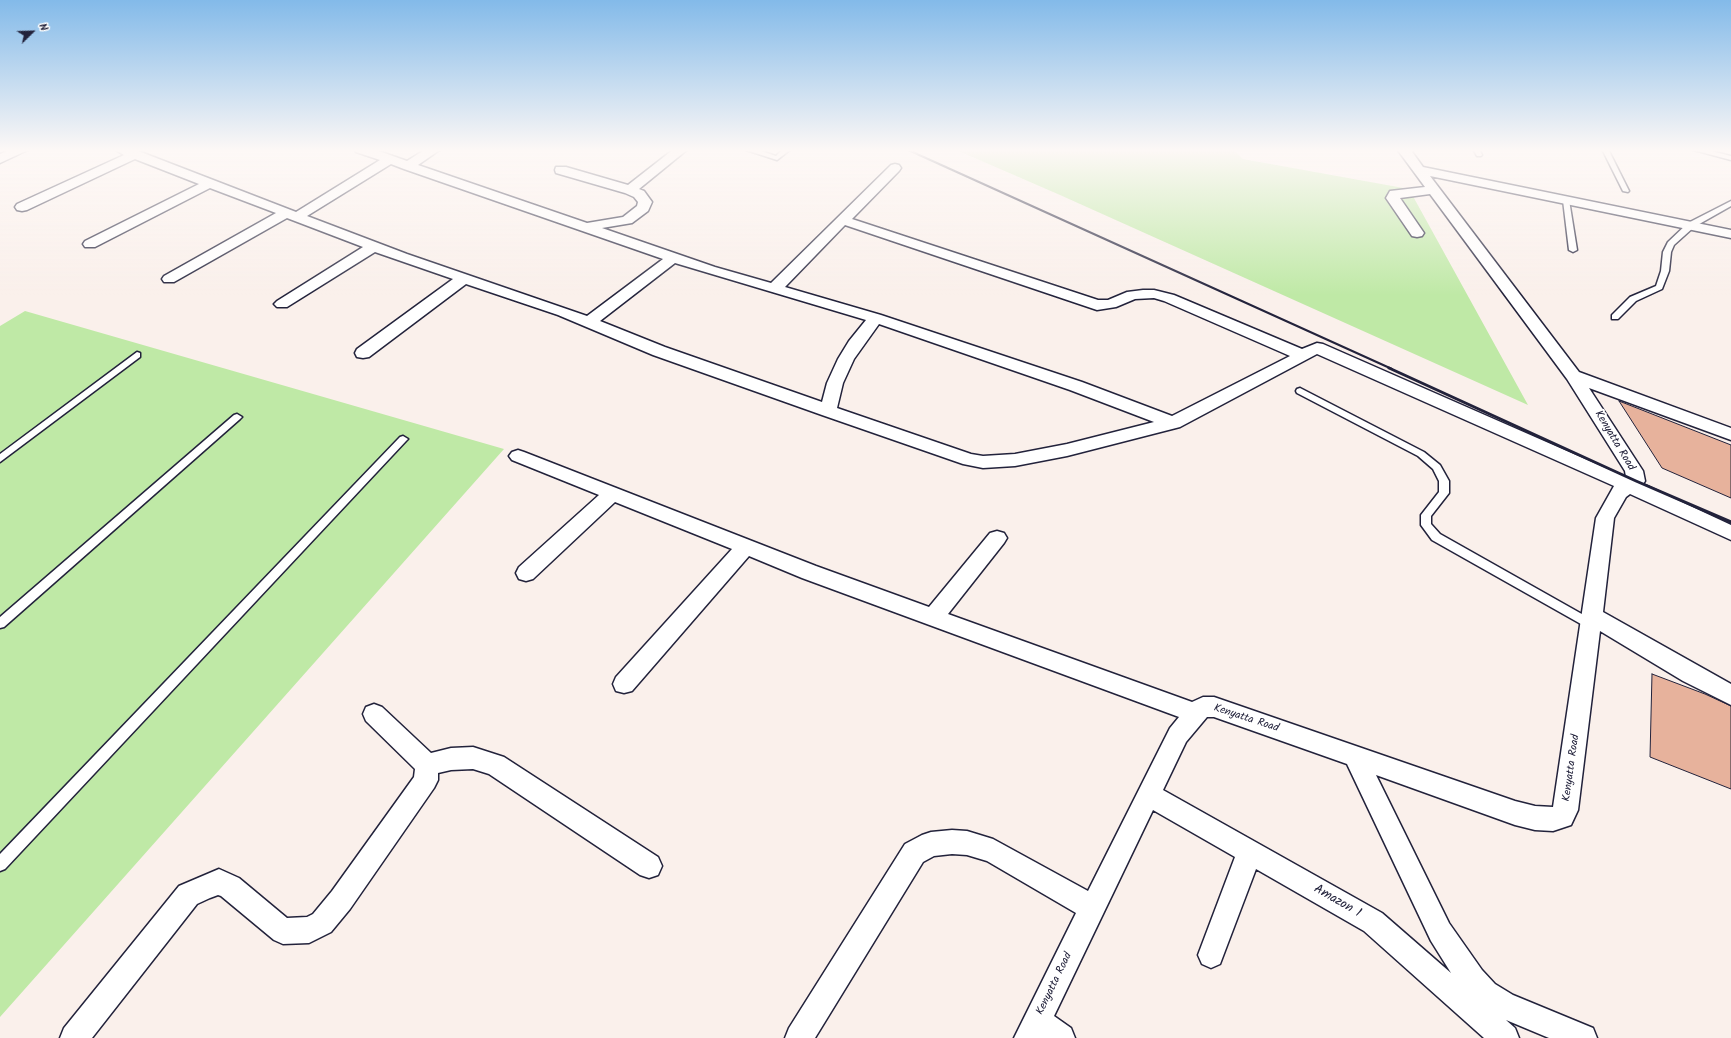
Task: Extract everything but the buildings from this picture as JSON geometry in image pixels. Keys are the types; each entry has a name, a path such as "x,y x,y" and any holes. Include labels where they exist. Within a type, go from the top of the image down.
{"street":[{"path":"22,207 40,197"},
{"path":"90,244 182,197"},
{"path":"249,197 374,246 589,322 659,351 953,456 983,462 1015,460 1067,450 1174,423 1244,388 1317,348 1628,485 1731,533"},
{"path":"169,279 323,197"},
{"path":"500,197 674,258 876,318 1076,386 1174,423"},
{"path":"586,227 618,223 627,220 643,208 646,202 642,197"},
{"path":"775,288 865,197"},
{"path":"1393,197 1417,233"},
{"name":"Kenyatta Road","path":"1033,1030 1178,735 1195,713 1203,707 1214,707 1515,813 1535,818 1553,819 1562,817 1566,810 1593,621 1605,518 1619,492 1636,481 1632,466 1573,376 1439,197"},
{"path":"1553,197 1731,234"},
{"path":"843,220 1097,305 1111,304 1132,295 1142,294 1154,294 1169,298 1302,355"},
{"path":"282,304 374,246"},
{"path":"589,322 674,258"},
{"path":"363,353 465,278"},
{"path":"828,411 835,383 846,359 854,344 876,318"},
{"path":"1573,376 1731,434"},
{"path":"518,456 809,572 1195,713"},
{"path":"526,573 613,493"},
{"path":"933,617 997,538"},
{"path":"624,684 746,546"},
{"path":"1593,621 1731,695"},
{"path":"74,1038 188,896 205,887 219,882 230,887 283,931 310,930 322,923 341,900 426,780 427,765 374,714"},
{"path":"1355,756 1440,932 1472,980 1484,994 1503,1005 1583,1038"},
{"path":"427,765 451,759 473,758 496,765 649,866"},
{"name":"Amazon 1","path":"1149,795 1373,922 1505,1038"},
{"path":"799,1038 914,853 931,844 952,842 967,843 993,851 1093,908"},
{"path":"1211,955 1250,852"},
{"path":"1033,1030 1061,1038"}],"lane":[{"path":"1566,200 1573,250"},
{"path":"1615,317 1633,299 1659,287 1665,271 1667,252 1671,244 1690,225 1731,202"},
{"path":"0,459 137,355"},
{"path":"1300,391 1421,454 1437,467 1444,481 1444,493 1426,515 1426,525 1436,537 1593,621"},
{"path":"0,624 237,417"},
{"path":"0,864 403,439"}],"green space":[{"path":"1065,197 1414,197 1528,405"},
{"path":"25,311 504,449 0,1017 0,326"}],"railway":[{"path":"1013,197 1392,369"},
{"path":"1389,368 1636,481 1731,522"}]}
